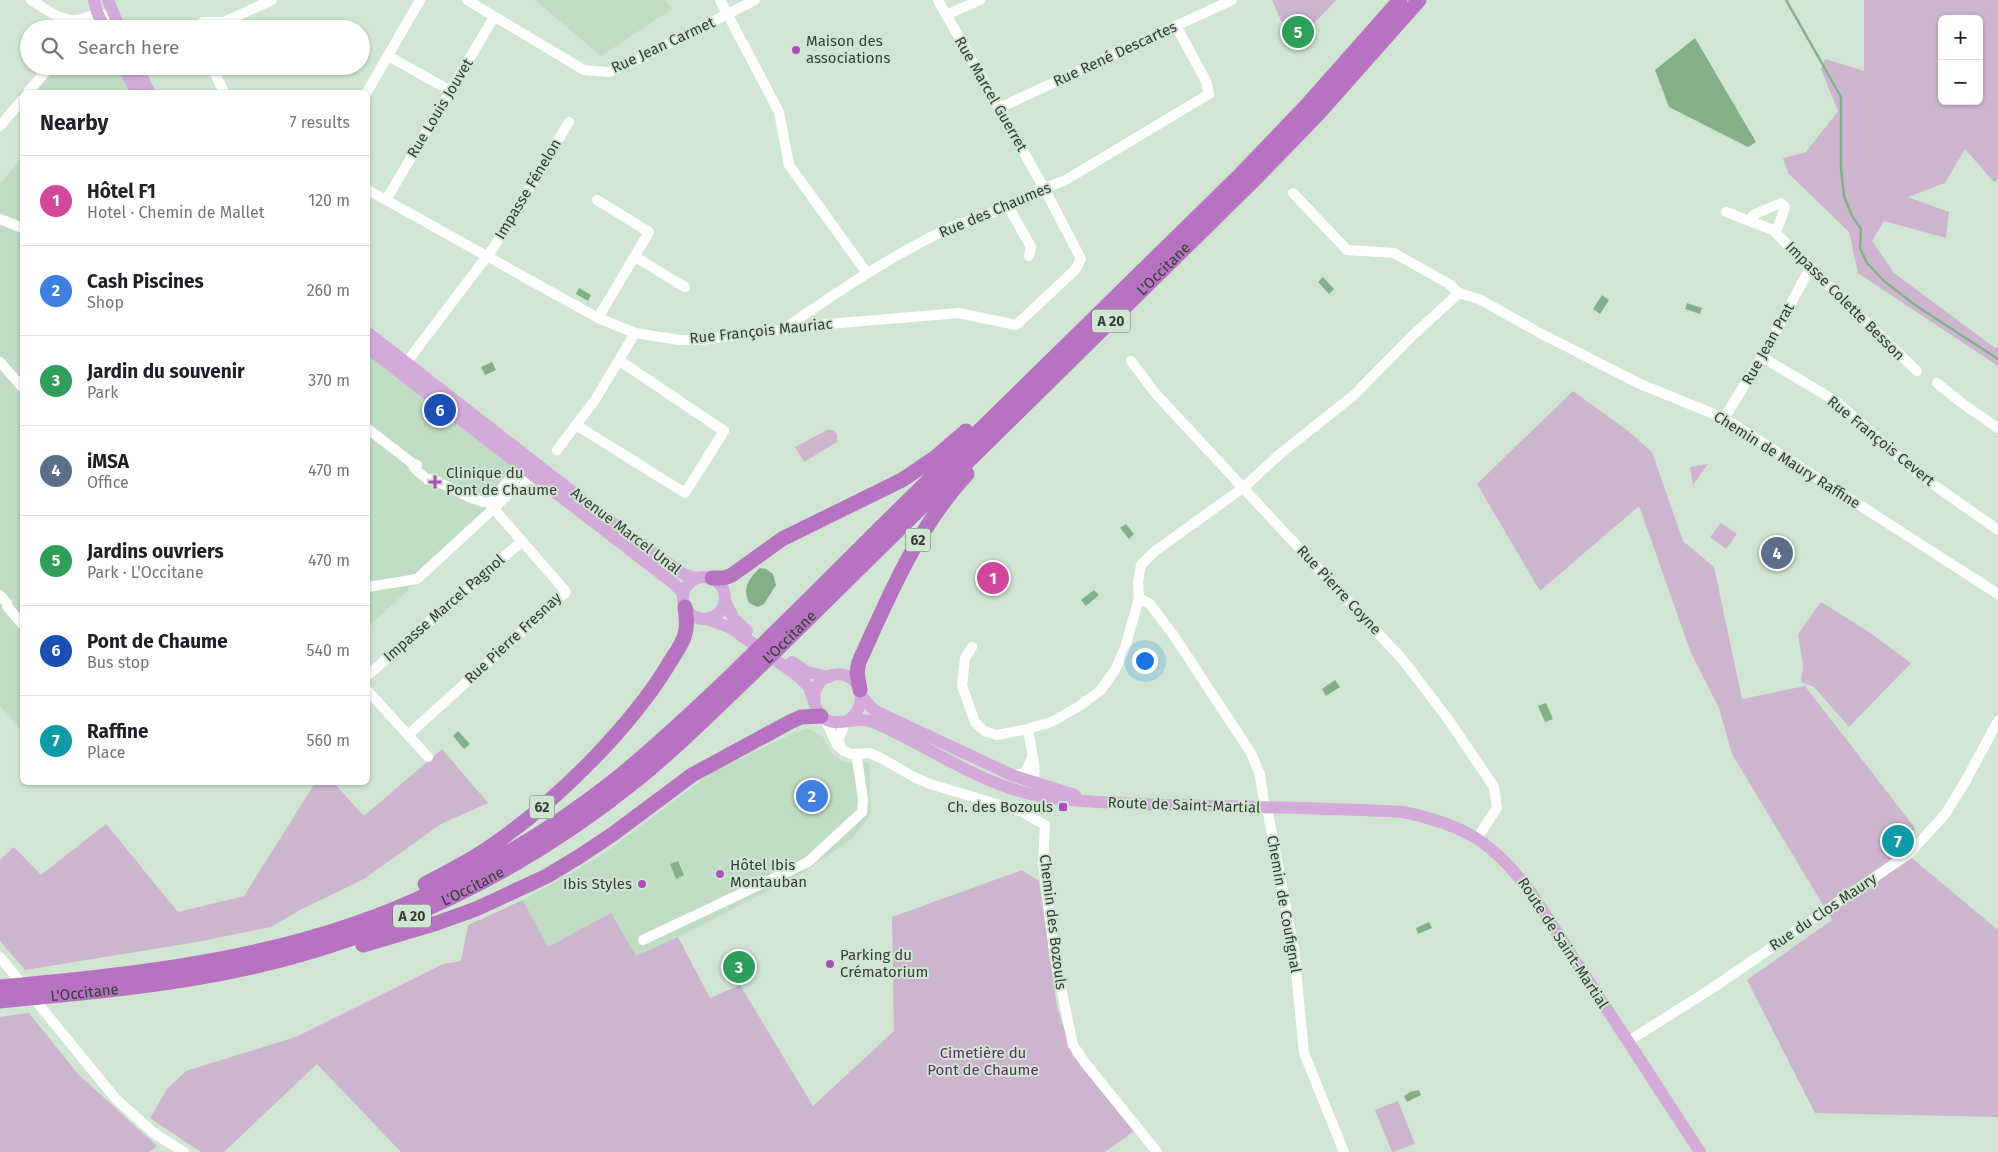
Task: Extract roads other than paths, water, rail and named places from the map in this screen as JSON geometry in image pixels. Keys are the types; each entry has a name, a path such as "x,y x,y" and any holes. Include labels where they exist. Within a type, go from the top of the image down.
{"highway":[{"name":"L'Occitane","path":"1014,407 1289,125 1400,0"},
{"name":"L'Occitane","path":"0,1001 181,980 290,958 359,938 412,916 467,890 554,841 639,779 680,743 749,667 1014,407 1299,134 1419,0"},
{"path":"704,578 724,578 732,575 782,539 902,480 936,457 977,422 1014,407"},
{"name":"62","path":"861,693 857,672 858,662 915,544 957,485 991,450 1014,407"},
{"name":"62","path":"324,934 463,864 503,838 558,793 615,734 644,701 658,681 685,634 687,623 684,602"},
{"name":"L'Occitane","path":"0,988 160,970 245,956 324,934 410,902 473,872 523,844 583,804 614,781 749,667"},
{"path":"290,958 340,952 437,923 513,893 580,856 692,775 801,717 824,718"}],"main road":[{"path":"97,4 102,20"},
{"path":"110,5 116,20"},
{"path":"131,75 144,90"},
{"path":"140,75 144,90"},
{"name":"Avenue Marcel Unal","path":"370,335 616,525 683,574 704,578"},
{"name":"Avenue Marcel Unal","path":"370,348 519,468 538,479 673,583 682,592 684,602"},
{"path":"704,578 722,587 725,601 734,619 740,626 807,672 850,678 861,693 859,710 848,720 839,723 824,718 816,710 810,687 798,676 730,628 707,619 694,617 684,602 687,586 704,578"},
{"path":"707,619 719,613 725,601"},
{"path":"814,702 817,686 829,676"},
{"name":"Route de Saint-Martial","path":"861,693 875,711 1014,776 1099,802"},
{"name":"Route de Saint-Martial","path":"848,720 870,721 966,768 1021,792 1065,801 1403,812 1434,818 1455,826 1477,838 1498,854 1516,872 1700,1152"},
{"path":"966,768 1023,787 1034,783"}],"street":[{"path":"31,0 60,17 72,20"},
{"path":"228,20 272,0"},
{"path":"368,90 420,0"},
{"name":"Rue Jean Carmet","path":"467,0 584,70 609,72 755,0"},
{"path":"720,0 779,112 789,165 867,273"},
{"name":"Rue Marcel Guerret","path":"938,0 1044,188"},
{"path":"946,15 980,0"},
{"name":"Rue René Descartes","path":"999,108 1232,0"},
{"path":"83,20 97,4"},
{"path":"97,4 110,5"},
{"path":"97,4 109,20"},
{"name":"Rue Louis Jouvet","path":"386,200 494,16"},
{"name":"Rue des Chaumes","path":"783,329 867,273 942,232 1064,181 1209,94 1206,82 1176,26"},
{"path":"388,56 451,92"},
{"path":"30,90 42,75"},
{"path":"136,75 144,90"},
{"path":"216,75 223,90"},
{"path":"0,126 20,102"},
{"name":"Impasse Fénelon","path":"407,363 487,256 569,122"},
{"name":"Rue François Mauriac","path":"370,191 598,318 635,333 679,340 700,340 783,329 959,313 1016,325 1075,270 1081,259 1044,188"},
{"name":"Chemin de Maury Raffine","path":"1293,193 1347,250 1394,253 1449,284 1459,293 1481,300 1540,333 1640,384 1724,418 1998,594"},
{"path":"597,200 649,232 598,318"},
{"name":"Impasse Colette Besson","path":"1753,222 1753,215 1781,204 1785,207 1778,227 1773,230"},
{"path":"1008,206 1031,247 1029,256"},
{"name":"Impasse Colette Besson","path":"1726,212 1773,230 1917,371"},
{"path":"0,218 20,227"},
{"path":"635,257 685,287"},
{"name":"Rue Jean Prat","path":"1724,418 1762,357 1810,268"},
{"path":"972,647 966,658 962,686 975,722 984,731 996,735 1028,729 1052,722 1078,707 1101,690 1115,670 1125,648 1139,598 1138,582 1141,565 1154,552 1244,487 1280,454 1354,395 1412,336 1459,293"},
{"path":"557,450 620,361 635,333"},
{"path":"370,347 401,367 407,363"},
{"name":"Rue François Cevert","path":"1762,357 1837,402 1917,473 1998,530"},
{"path":"576,425 685,493 724,432 620,361"},
{"name":"Rue Pierre Coyne","path":"1131,361 1156,394 1403,660 1448,719 1494,787 1498,808 1477,838"},
{"path":"0,362 20,385"},
{"path":"1936,383 1998,428"},
{"path":"370,431 412,463 423,469 432,479 486,508"},
{"path":"370,587 417,578 475,526 486,508 519,468 535,467 616,525"},
{"path":"486,508 528,478 538,479"},
{"name":"Rue Pierre Fresnay","path":"408,735 566,592 521,542 486,508"},
{"name":"Impasse Marcel Pagnol","path":"370,673 521,542"},
{"path":"0,595 7,604 3,604 20,622"},
{"name":"Chemin de Coufignal","path":"1139,598 1150,604 1174,636 1250,753 1260,775 1294,950 1304,1053 1344,1152"},
{"path":"370,693 428,757"},
{"path":"824,718 840,748"},
{"path":"840,748 839,738 848,720"},
{"name":"Rue du Clos Maury","path":"1627,1042 1710,989 1910,853 1946,813 1998,721"},
{"path":"1028,729 1035,767 1034,783"},
{"name":"Chemin des Bozouls","path":"840,748 851,754 869,754 880,757 924,781 1020,812 1045,824 1043,863 1046,892 1055,959 1073,1045 1086,1064 1157,1152"},
{"path":"643,940 808,862 862,812 863,799 857,759 859,754"},
{"path":"1014,776 1026,772 1032,757"},
{"path":"0,957 116,1099 155,1134 184,1152"}],"waterway":[{"path":"1786,0 1841,97 1841,169 1844,196 1852,216 1861,229 1860,248 1867,263 1884,281 1915,305 1998,359"}],"place":[{"name":"Jardins ouvriers","path":"1298,32"},
{"name":"Maison des associations","path":"796,50"},
{"name":"Pont de Chaume","path":"440,410"},
{"name":"Clinique du Pont de Chaume","path":"435,482"},
{"name":"iMSA","path":"1777,553"},
{"name":"Hôtel F1","path":"993,578"},
{"name":"Cash Piscines","path":"812,796"},
{"name":"Ch. des Bozouls","path":"1063,807"},
{"name":"Raffine","path":"1898,841"},
{"name":"Hôtel Ibis Montauban","path":"720,874"},
{"name":"Ibis Styles","path":"642,884"},
{"name":"Parking du Crématorium","path":"830,964"},
{"name":"Jardin du souvenir","path":"739,967"}],"park label":[{"name":"Cimetière du Pont de Chaume","path":"983,1062"}]}
